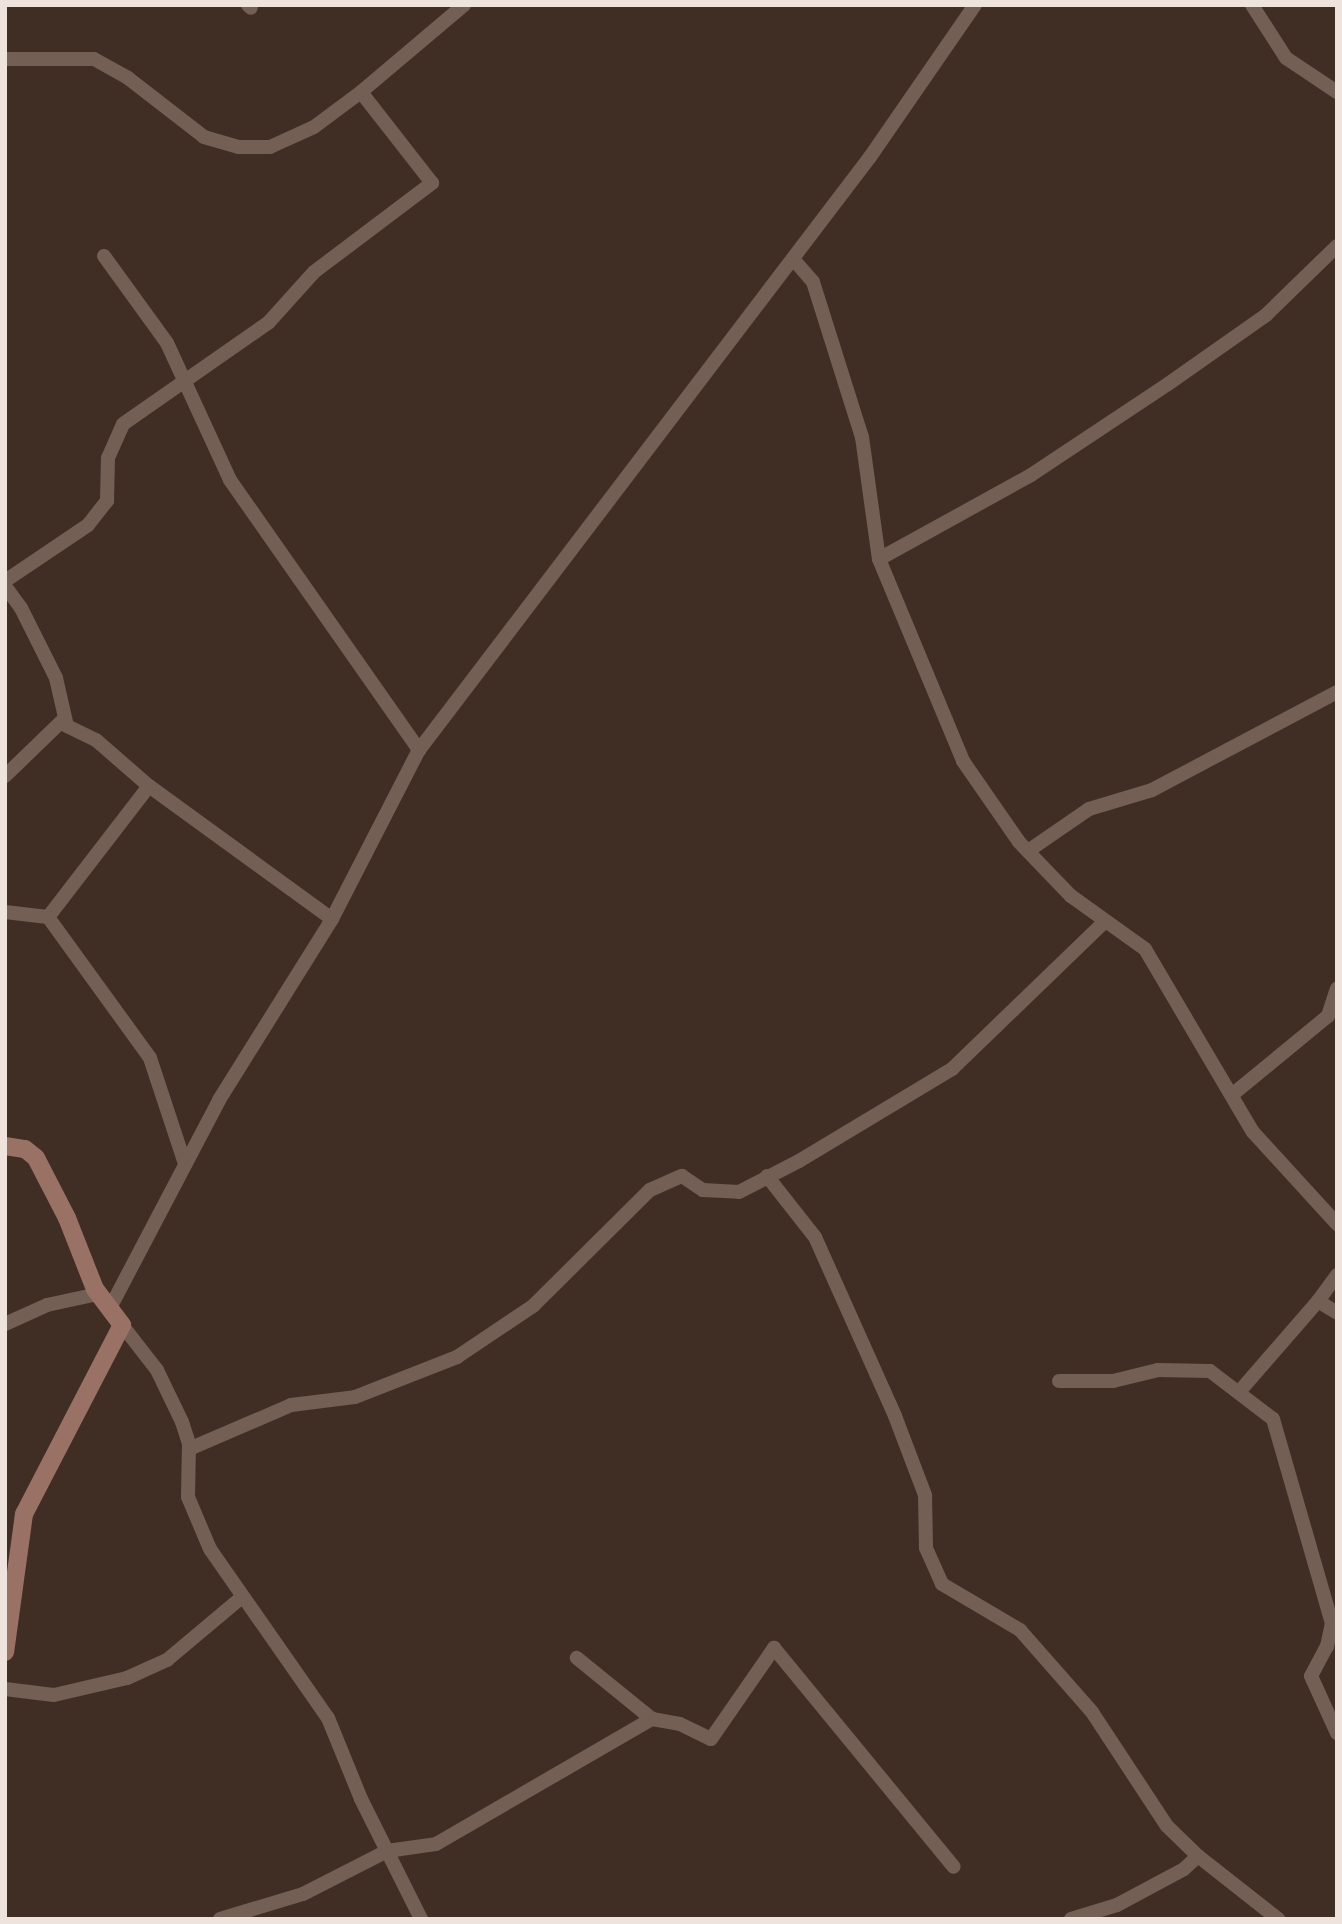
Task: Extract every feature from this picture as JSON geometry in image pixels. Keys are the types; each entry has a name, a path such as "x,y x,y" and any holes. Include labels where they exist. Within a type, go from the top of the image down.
{"main road":[{"path":"5,1146 25,1149 36,1158 104,1301 122,1325 24,1514 5,1651"}],"street":[{"path":"5,59 94,59 128,78 204,136 239,147 270,147 314,127 361,92 464,5"},
{"path":"5,1324 47,1305 104,1301 185,1164 219,1100 332,919 419,750 794,260 975,5"},
{"path":"1252,5 1286,58 1337,92"},
{"path":"332,919 149,786 96,740 72,730 64,719 56,678 21,608 5,584 88,525 107,501 108,458 123,424 269,323 314,272 432,183 361,92"},
{"path":"879,559 1031,475 1168,384 1266,316 1337,246"},
{"path":"104,256 167,343 183,384 230,480 419,750"},
{"path":"794,260 813,282 840,379 862,438 879,559 963,761 1028,851 1087,912 1145,949 1159,968 1253,1132 1337,1224"},
{"path":"1028,851 1090,809 1152,790 1337,692"},
{"path":"5,776 64,719"},
{"path":"48,917 149,786"},
{"path":"5,912 48,917 150,1058 185,1164"},
{"path":"189,1449 291,1405 355,1396 457,1356 533,1306 650,1190 682,1176 703,1190 739,1192 952,1069 1104,922"},
{"path":"1233,1094 1328,1016 1337,988"},
{"path":"767,1177 815,1237 895,1416 925,1495 926,1548 942,1584 1020,1630 1092,1712 1167,1826 1198,1856 1278,1919"},
{"path":"1239,1392 1318,1301 1337,1275"},
{"path":"1318,1301 1337,1313"},
{"path":"122,1325 171,1394 189,1449 188,1496 211,1549 328,1718 387,1851 421,1919"},
{"path":"1059,1381 1113,1381 1158,1370 1210,1371 1273,1419 1287,1454 1332,1623 1327,1646 1311,1676 1337,1733"},
{"path":"5,1689 54,1695 127,1678 167,1660 242,1597"},
{"path":"577,1658 652,1719 680,1724 711,1739 774,1648 954,1867"},
{"path":"220,1919 303,1894 387,1851 436,1844 652,1719"},
{"path":"1071,1919 1117,1905 1184,1869 1198,1856"}]}
